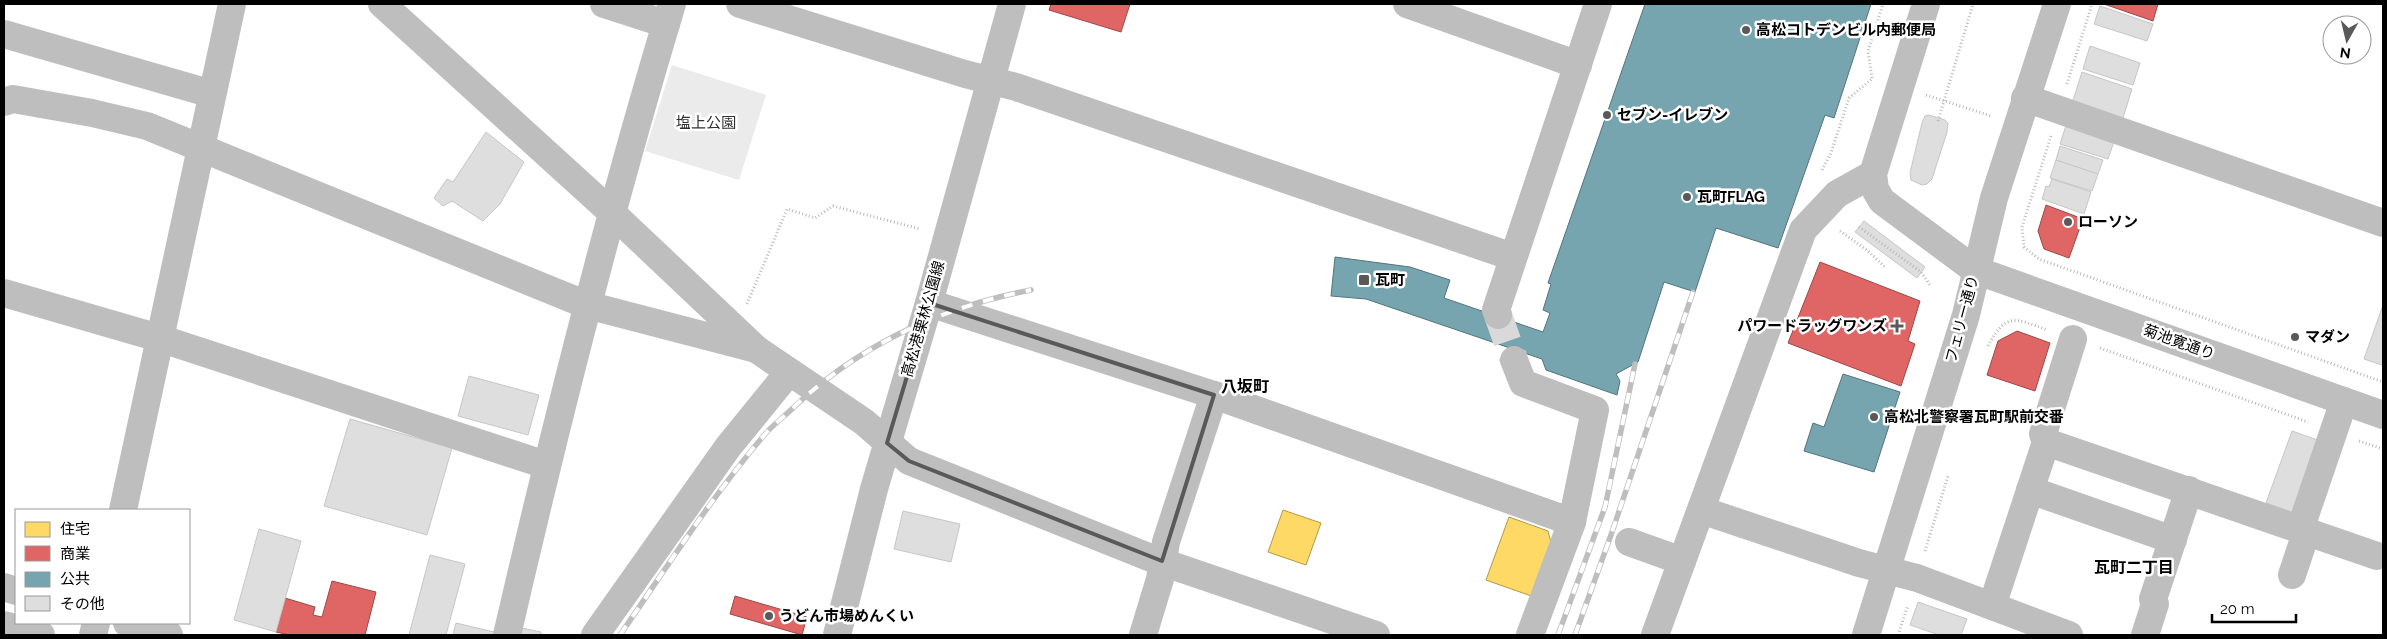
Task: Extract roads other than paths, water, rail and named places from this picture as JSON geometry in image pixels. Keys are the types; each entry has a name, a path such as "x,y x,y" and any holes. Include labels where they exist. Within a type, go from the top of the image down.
{"main road":[{"path":"123,509 232,4"},
{"path":"382,4 611,212 756,349 864,422 909,461 1162,561 1345,630 1376,635"},
{"path":"507,635 546,465 611,212 669,14 604,4"},
{"path":"740,4 1026,90 1513,258"},
{"name":"高松港栗林公園線","path":"837,635 887,443 929,304 1012,4"},
{"path":"1407,4 1578,65"},
{"path":"1498,315 1496,310 1598,4"},
{"path":"1655,635 1803,230 1837,194 1873,174 1926,4"},
{"name":"フェリー通り","path":"1866,635 1888,570 1966,315 1975,270 1994,198 2057,4"},
{"path":"4,34 212,94"},
{"path":"2025,98 2383,222"},
{"path":"4,102 13,99 92,113 147,126 587,305 756,349"},
{"name":"菊池寛通り","path":"1873,174 1875,189 1882,201 1975,270 2383,414"},
{"path":"4,293 159,338 546,465"},
{"path":"929,304 1214,395 1572,522"},
{"path":"1992,606 2046,442 2043,434 2073,339"},
{"path":"1514,360 1523,383 1595,410 1572,522 1530,635"},
{"path":"594,635 728,446 788,372"},
{"path":"1143,635 1160,579 1166,542 1214,395"},
{"path":"2300,530 2344,401"},
{"path":"2046,442 2377,556"},
{"path":"2030,490 2173,540"},
{"path":"2145,635 2155,604 2153,599 2189,490"},
{"path":"1701,510 1859,563 1917,578 2069,635"},
{"path":"2292,574 2305,536 2300,530"},
{"path":"1629,542 1682,561"},
{"path":"131,624 170,635"},
{"path":"4,626 40,635"}],"tunnel":[{"path":"1498,315 1514,360"}],"railway":[{"path":"620,635 690,532 746,457 769,430 819,385 875,347 934,318 998,297 1031,290"},
{"path":"1575,635 1611,535 1693,292"},
{"path":"1558,635 1605,507 1635,364"}],"place":[{"name":"高松コトデンビル内郵便局","path":"1746,30"},
{"name":"セブン-イレブン","path":"1607,115"},
{"name":"瓦町FLAG","path":"1687,197"},
{"name":"ローソン","path":"2068,222"},
{"name":"瓦町","path":"1364,280"},
{"name":"パワードラッグワンズ","path":"1897,326"},
{"name":"マダン","path":"2295,337"},
{"name":"高松北警察署瓦町駅前交番","path":"1874,417"},
{"name":"うどん市場めんくい","path":"769,616"}],"district":[{"name":"八坂町","path":"1245,386"},
{"name":"瓦町二丁目","path":"2134,567"}],"park label":[{"name":"塩上公園","path":"706,123"}]}
